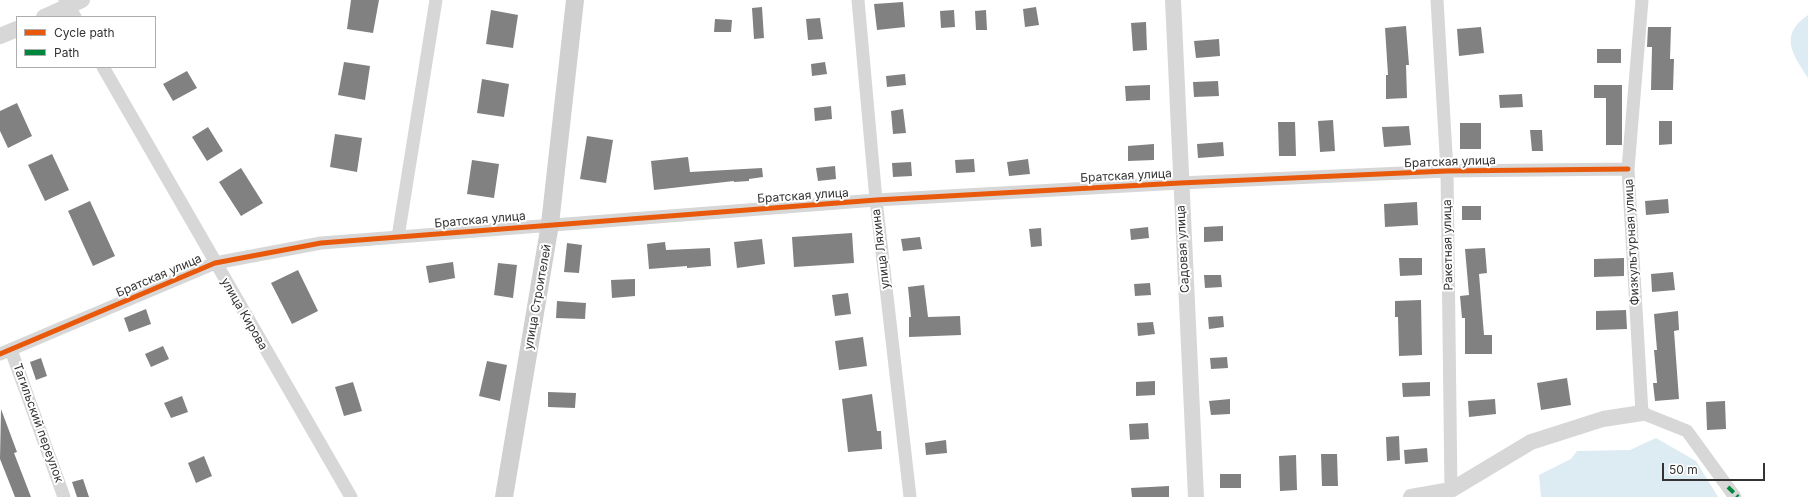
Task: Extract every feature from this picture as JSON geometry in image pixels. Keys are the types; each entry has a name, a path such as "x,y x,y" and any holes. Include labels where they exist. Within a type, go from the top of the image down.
{"main road":[{"name":"улица Строителей","path":"504,497 550,224 575,0"}],"street":[{"path":"398,238 436,0"},
{"name":"улица Ляхина","path":"858,0 876,200 910,497"},
{"name":"Садовая улица","path":"1173,0 1180,183 1196,497"},
{"name":"Ракетная улица","path":"1437,0 1447,171 1451,490"},
{"name":"Физкультурная улица","path":"1642,0 1628,169 1642,413"},
{"path":"47,16 72,6"},
{"path":"0,36 16,29"},
{"name":"улица Кирова","path":"104,68 351,497"},
{"name":"Братская улица","path":"6,352 215,263 321,243 398,238 550,224 876,200 1180,183 1447,171 1628,169"},
{"name":"Тагильский переулок","path":"6,352 64,497"},
{"path":"1411,497 1451,490 1531,442 1603,419 1642,413 1687,431 1735,497"}],"shaded area":[{"path":"1808,15 1808,78 1793,53 1791,38 1793,30"},
{"path":"1656,438 1696,461 1718,497 1541,497 1539,475 1571,459 1577,451 1630,450"}],"building":[{"path":"351,0 379,0 373,33 347,29"},
{"path":"903,2 905,27 877,30 874,4"},
{"path":"762,7 764,38 754,39 752,8"},
{"path":"1036,7 1039,25 1025,27 1023,9"},
{"path":"491,10 518,15 513,48 486,44"},
{"path":"954,10 955,27 941,28 940,11"},
{"path":"986,10 987,30 976,30 975,11"},
{"path":"820,18 823,39 808,40 806,19"},
{"path":"715,19 732,20 731,32 714,32"},
{"path":"1146,22 1147,50 1133,51 1131,23"},
{"path":"1406,26 1409,65 1406,65 1407,98 1386,99 1386,75 1388,75 1385,28"},
{"path":"1481,27 1484,53 1459,56 1457,29"},
{"path":"1648,27 1671,27 1670,59 1674,59 1673,90 1651,90 1652,47 1647,47"},
{"path":"1219,39 1220,56 1196,58 1194,41"},
{"path":"1597,49 1621,49 1621,63 1597,63"},
{"path":"344,62 370,66 365,100 338,95"},
{"path":"825,62 827,74 812,76 811,64"},
{"path":"187,71 197,88 173,101 163,84"},
{"path":"905,74 906,85 887,87 886,76"},
{"path":"482,79 509,84 504,117 477,113"},
{"path":"1218,81 1219,96 1194,97 1193,82"},
{"path":"1150,85 1150,100 1126,101 1125,86"},
{"path":"1594,85 1622,85 1622,145 1606,145 1606,98 1594,98"},
{"path":"1522,94 1523,107 1500,108 1499,95"},
{"path":"17,103 32,136 8,148 0,131 0,111"},
{"path":"831,106 832,119 815,121 814,108"},
{"path":"903,109 906,133 893,134 891,111"},
{"path":"1333,120 1335,151 1320,152 1318,121"},
{"path":"1659,121 1672,121 1672,144 1659,145"},
{"path":"1278,122 1295,122 1296,156 1279,156"},
{"path":"1460,123 1481,123 1481,149 1460,149"},
{"path":"1409,126 1411,145 1384,147 1382,127"},
{"path":"208,127 223,151 207,161 192,137"},
{"path":"1530,130 1542,130 1543,151 1532,151"},
{"path":"335,134 362,138 357,172 330,167"},
{"path":"587,136 613,140 606,183 580,179"},
{"path":"1223,142 1224,156 1198,158 1197,144"},
{"path":"1154,144 1154,160 1128,161 1128,146"},
{"path":"52,154 69,190 45,201 28,165"},
{"path":"688,157 690,172 762,168 763,177 749,179 749,181 734,181 654,190 651,161"},
{"path":"974,159 975,172 956,173 955,160"},
{"path":"1028,159 1030,174 1009,176 1007,162"},
{"path":"472,160 499,164 494,198 467,194"},
{"path":"911,162 912,176 893,177 892,163"},
{"path":"835,166 836,179 818,181 816,168"},
{"path":"241,168 263,203 241,216 219,182"},
{"path":"1668,199 1669,213 1646,215 1645,201"},
{"path":"90,201 115,256 93,266 68,211"},
{"path":"1417,202 1418,225 1385,227 1384,204"},
{"path":"1462,206 1481,206 1481,220 1462,220"},
{"path":"1223,226 1223,241 1204,242 1204,227"},
{"path":"1148,227 1149,238 1131,240 1130,229"},
{"path":"1041,228 1042,246 1031,247 1029,229"},
{"path":"852,233 854,263 794,267 792,237"},
{"path":"920,237 922,249 903,251 901,239"},
{"path":"762,239 765,264 737,268 734,242"},
{"path":"665,242 666,250 710,248 711,266 649,269 647,244"},
{"path":"567,243 582,245 579,273 564,272"},
{"path":"1485,248 1487,273 1479,274 1484,335 1492,335 1492,354 1465,354 1465,318 1462,318 1460,296 1469,295 1465,249"},
{"path":"1399,258 1422,258 1422,275 1400,276"},
{"path":"1624,258 1624,276 1594,277 1594,259"},
{"path":"453,262 455,278 429,283 426,266"},
{"path":"498,263 517,265 513,298 494,295"},
{"path":"298,270 318,311 292,324 271,283"},
{"path":"1673,272 1675,290 1652,292 1651,274"},
{"path":"1204,275 1221,275 1222,287 1205,288"},
{"path":"635,279 635,296 612,298 611,280"},
{"path":"1150,283 1151,295 1135,296 1134,284"},
{"path":"924,285 928,317 960,316 961,335 909,337 909,317 911,317 908,287"},
{"path":"848,293 851,314 835,316 832,295"},
{"path":"1421,300 1422,355 1399,356 1398,317 1395,317 1395,301"},
{"path":"557,301 586,303 585,319 556,318"},
{"path":"146,309 151,324 129,332 124,318"},
{"path":"1626,310 1627,329 1596,330 1596,311"},
{"path":"1678,311 1679,330 1674,331 1679,399 1655,401 1653,383 1657,383 1654,350 1657,350 1654,314"},
{"path":"1223,316 1224,327 1209,329 1208,317"},
{"path":"1153,322 1155,334 1138,336 1137,323"},
{"path":"863,337 867,366 839,370 835,341"},
{"path":"163,346 169,359 151,367 145,354"},
{"path":"1227,357 1228,368 1211,369 1210,358"},
{"path":"41,358 47,376 36,380 30,362"},
{"path":"487,361 507,365 500,401 479,396"},
{"path":"1567,378 1571,405 1541,410 1537,383"},
{"path":"1155,381 1155,395 1136,396 1136,382"},
{"path":"353,382 362,411 344,416 335,387"},
{"path":"1430,382 1430,396 1403,397 1402,383"},
{"path":"548,392 576,393 575,408 548,407"},
{"path":"872,394 877,431 881,431 882,449 848,452 842,399"},
{"path":"182,396 188,412 171,418 164,403"},
{"path":"1230,399 1230,414 1211,415 1209,401"},
{"path":"1495,399 1496,414 1469,417 1468,401"},
{"path":"1725,401 1726,429 1707,430 1706,402"},
{"path":"1,409 17,452 14,453 31,497 15,497 0,459"},
{"path":"1148,423 1149,439 1130,440 1129,424"},
{"path":"1399,436 1400,460 1387,461 1386,437"},
{"path":"946,440 947,453 926,455 925,443"},
{"path":"1427,448 1428,462 1405,464 1404,450"},
{"path":"1321,454 1337,454 1338,486 1322,486"},
{"path":"1296,455 1297,490 1280,491 1279,456"},
{"path":"204,456 212,476 196,483 188,463"},
{"path":"1220,474 1241,474 1241,488 1220,488"},
{"path":"83,479 89,497 77,497 72,482"},
{"path":"1169,486 1169,497 1132,497 1131,488"}],"marked path":[{"path":"1728,487 1738,497"}],"cycle path":[{"path":"0,354 215,263 321,243 876,200 1180,183 1447,171 1628,169"}]}
